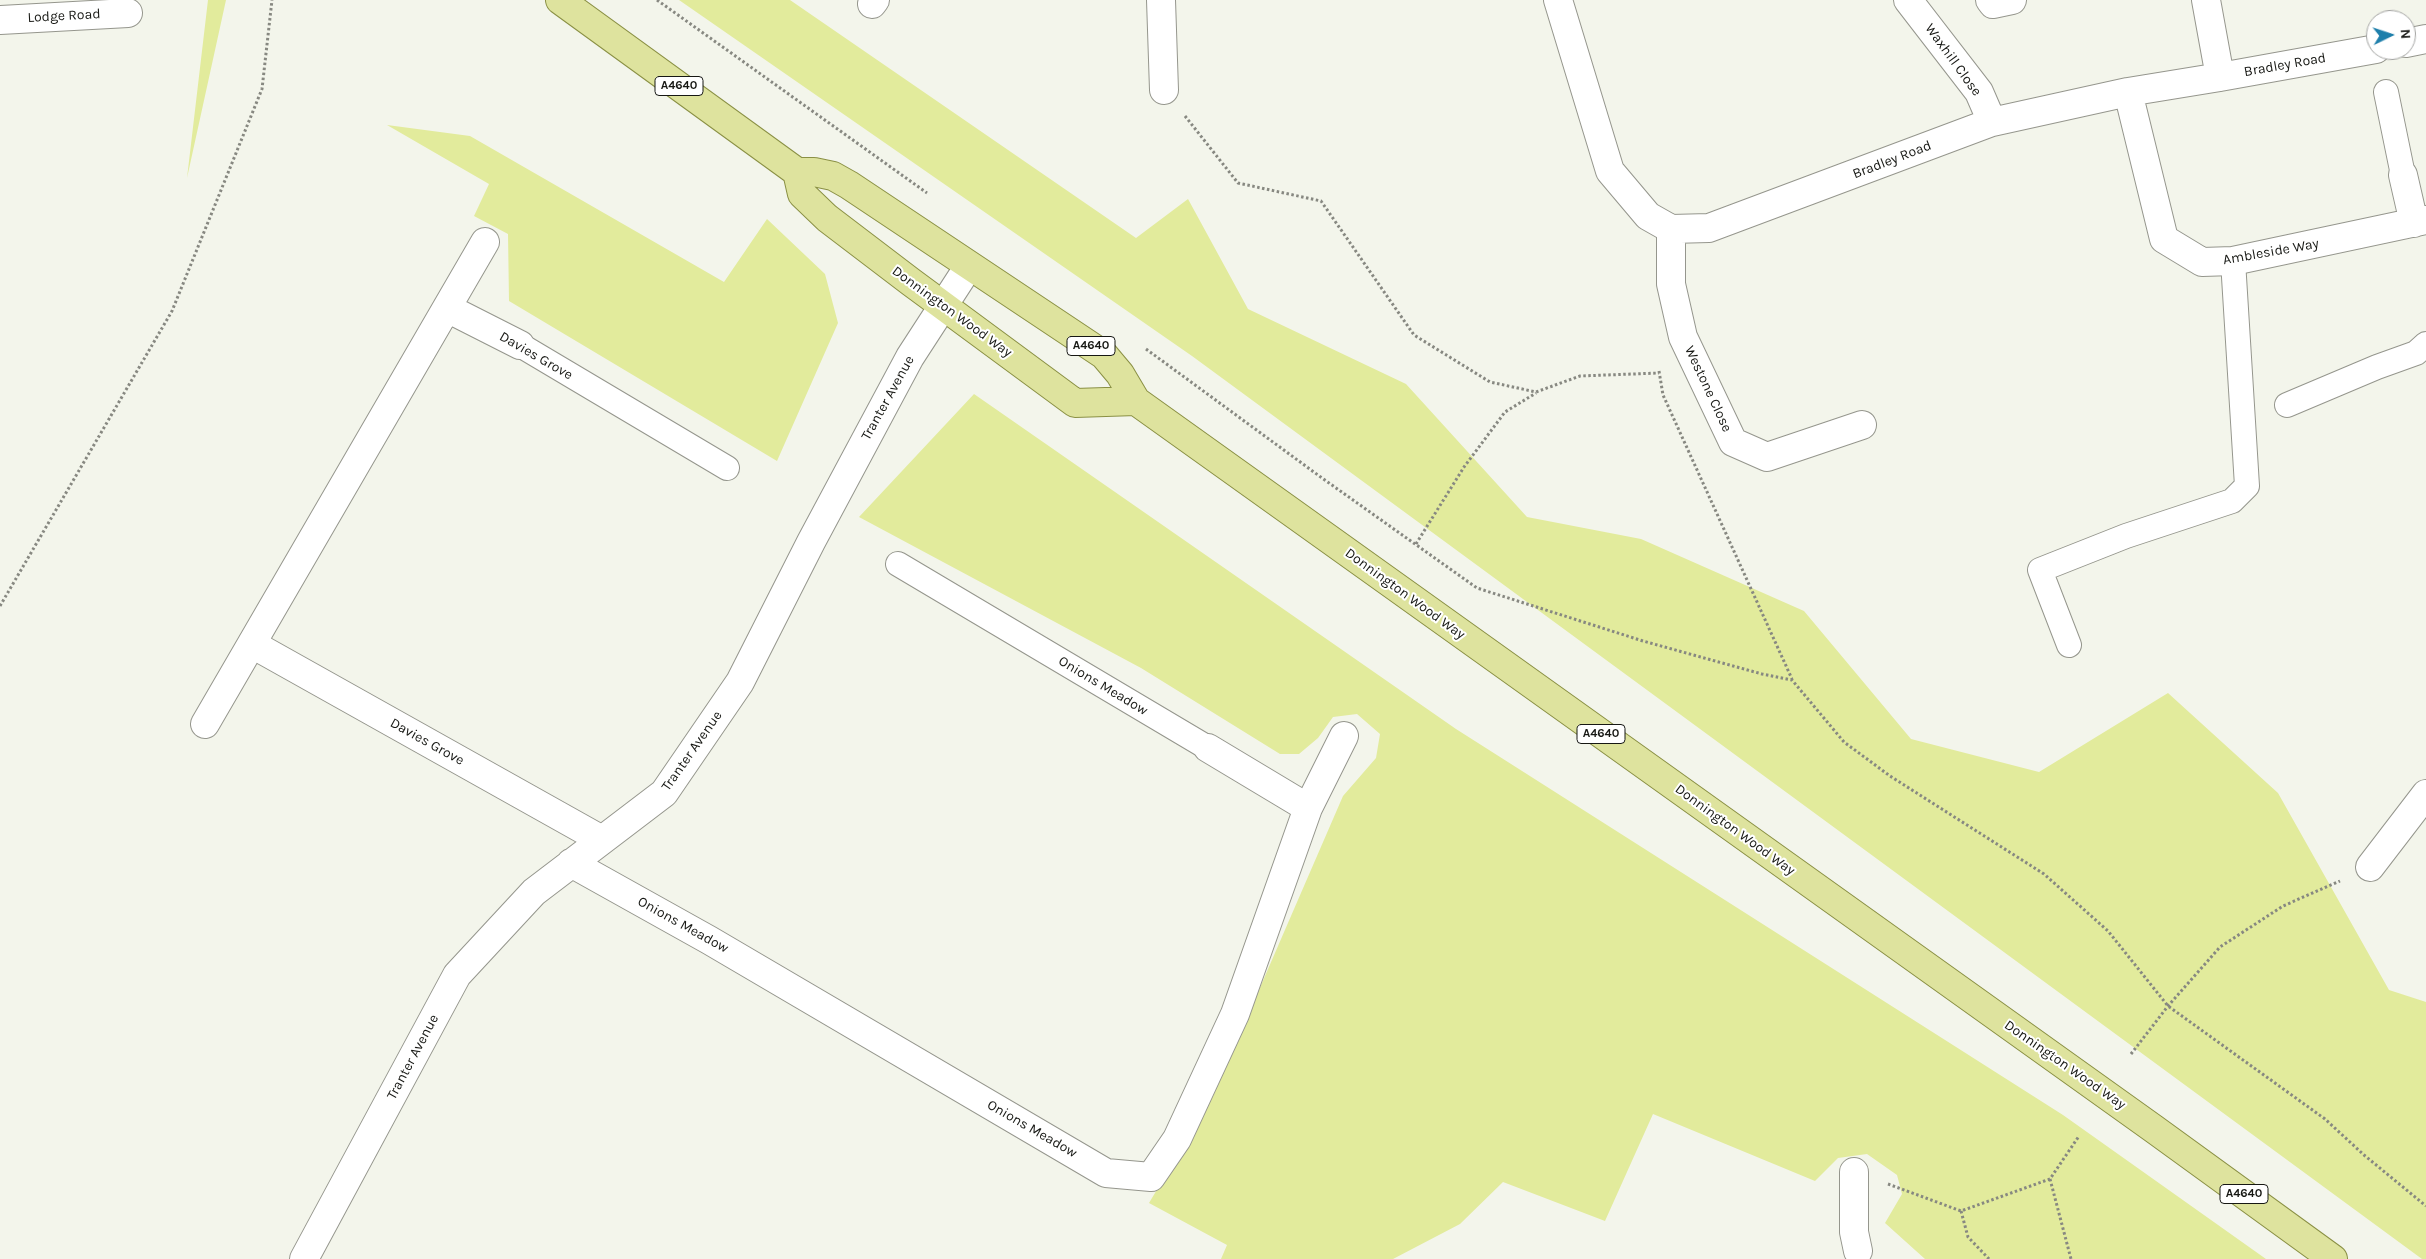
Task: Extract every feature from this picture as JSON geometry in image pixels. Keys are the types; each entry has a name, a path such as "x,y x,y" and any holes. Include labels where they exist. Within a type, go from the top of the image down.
{"main road":[{"name":"A4640","path":"560,0 797,172"},
{"name":"Donnington Wood Way","path":"1136,401 1075,402 943,306 813,206 802,194 797,172 823,174 849,185 1104,356 1120,374 1136,401 2154,1128 2333,1259"}],"street":[{"path":"1161,0 1164,90"},
{"path":"1558,0 1610,171 1648,216 1671,229"},
{"name":"Waxhill Close","path":"1908,0 1979,92 1992,122"},
{"path":"1990,0 1992,4 2012,0"},
{"path":"2206,0 2220,78"},
{"name":"Lodge Road","path":"0,20 128,13"},
{"name":"Bradley Road","path":"1671,229 1709,228 1992,122 2128,92 2220,78 2366,51"},
{"name":"Ambleside Way","path":"2128,92 2164,239 2202,262 2233,261 2420,222 2403,175"},
{"name":"Westone Close","path":"1671,229 1671,284 1683,337 1733,442 1767,458 1862,425"},
{"path":"205,724 485,242"},
{"name":"Tranter Avenue","path":"304,1259 457,975 529,897 664,793 740,682 892,389 969,266"},
{"name":"Davies Grove","path":"447,308 520,346"},
{"name":"Davies Grove","path":"252,644 602,840"},
{"name":"Onions Meadow","path":"571,863 709,940 1106,1173 1151,1177 1177,1139 1235,1014 1308,808 1344,736"},
{"name":"Onions Meadow","path":"1208,748 1308,808"},
{"path":"2370,867 2426,794"},
{"path":"1854,1172 1854,1232 1858,1256"}],"lane":[{"name":"Ambleside Way","path":"2386,92 2403,175"},
{"path":"2069,644 2040,570 2126,536 2232,501 2247,486 2233,261"},
{"path":"2287,405 2377,367 2416,353 2426,344"},
{"name":"Davies Grove","path":"520,346 727,468"},
{"name":"Onions Meadow","path":"898,564 1208,748"}],"path":[{"path":"0,606 172,312 262,89 272,0"},
{"path":"657,0 929,194"},
{"path":"1164,90 1238,182 1321,201 1414,335 1490,382 1536,392"},
{"path":"1141,345 1322,478 1477,588 1643,641 1762,674 1792,680 1844,742 1890,776 2044,874 2108,931 2168,1006 2325,1119 2364,1155 2426,1206"},
{"path":"1416,544 1464,467 1505,412 1536,392 1580,376 1659,373"},
{"path":"2131,1054 2168,1006 2220,947 2283,906 2370,867"},
{"path":"1854,1172 1961,1211 2050,1179 2080,1136"},
{"path":"2050,1179 2071,1259"},
{"path":"1961,1211 1968,1237 1989,1259"}],"green space":[{"path":"208,0 226,0 187,178"},
{"path":"679,0 790,0 1136,238 1188,199 1248,309 1406,384 1527,517 1641,539 1804,611 1911,739 2039,772 2168,693 2278,793 2389,990 2426,1002 2426,1259 2422,1259 1192,356"},
{"path":"387,125 470,136 724,282 767,219 825,274 838,323 777,461 509,301 508,234 474,216 489,184"},
{"path":"974,394 1456,729 2063,1115 2266,1259 1925,1259 1885,1223 1902,1194 1897,1175 1867,1154 1838,1158 1815,1181 1653,1114 1605,1221 1503,1182 1460,1224 1393,1259 1221,1259 1227,1245 1149,1203 1213,1096 1343,796 1376,758 1380,734 1357,714 1333,717 1318,738 1299,754 1280,754 1141,668 859,517"}]}
